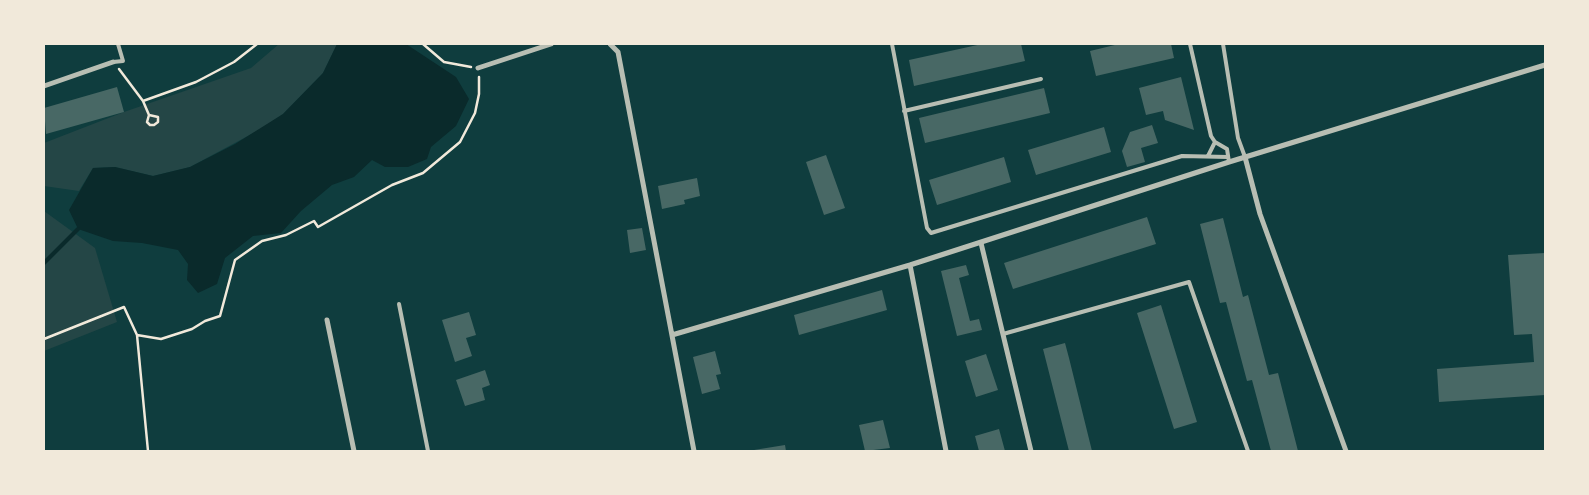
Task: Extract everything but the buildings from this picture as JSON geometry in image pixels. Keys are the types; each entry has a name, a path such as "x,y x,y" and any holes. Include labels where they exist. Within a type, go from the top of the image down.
{"street":[{"path":"478,68 551,44"},
{"path":"610,44 618,52 694,451"},
{"path":"44,86 113,62"},
{"path":"672,335 981,243 1229,159 1245,157 1545,65"},
{"path":"1245,157 1260,214 1346,451"},
{"path":"981,243 1031,451"},
{"path":"910,265 946,451"},
{"path":"327,320 354,451"}],"lane":[{"path":"113,62 123,61 118,44"},
{"path":"892,44 927,228 931,233 1182,156 1208,156 1229,159 1227,149 1215,142 1211,136 1190,44"},
{"path":"1223,44 1238,138 1245,157"},
{"path":"904,111 1041,79"},
{"path":"1208,156 1215,142"},
{"path":"1003,334 1189,282 1248,451"},
{"path":"399,304 428,451"}],"path":[{"path":"143,101 196,82 234,62 257,44"},
{"path":"137,335 161,338 192,329 205,321 220,316 235,260 262,241 286,235 314,221 318,227 392,185 423,173 460,142 475,114 479,94 478,68 444,62 423,44"},
{"path":"113,62 143,101 149,115 147,122 150,125 158,122 158,117 149,115"},
{"path":"44,339 124,307 137,335 148,451"}],"shaded area":[{"path":"279,44 337,44 323,73 283,114 261,129 190,167 153,176 115,167 93,168 79,191 44,186 44,143 124,112 251,68"},
{"path":"337,44 406,44 456,77 469,99 456,126 431,147 427,159 408,167 385,167 372,160 354,177 332,185 301,211 281,233 253,236 225,258 217,284 198,293 187,280 188,264 178,250 142,243 113,241 78,229 69,210 93,168 115,167 153,176 190,167 235,144 283,114 323,73"},
{"path":"44,211 95,248 117,322 44,351"}],"waterway":[{"path":"44,263 78,229"}]}
